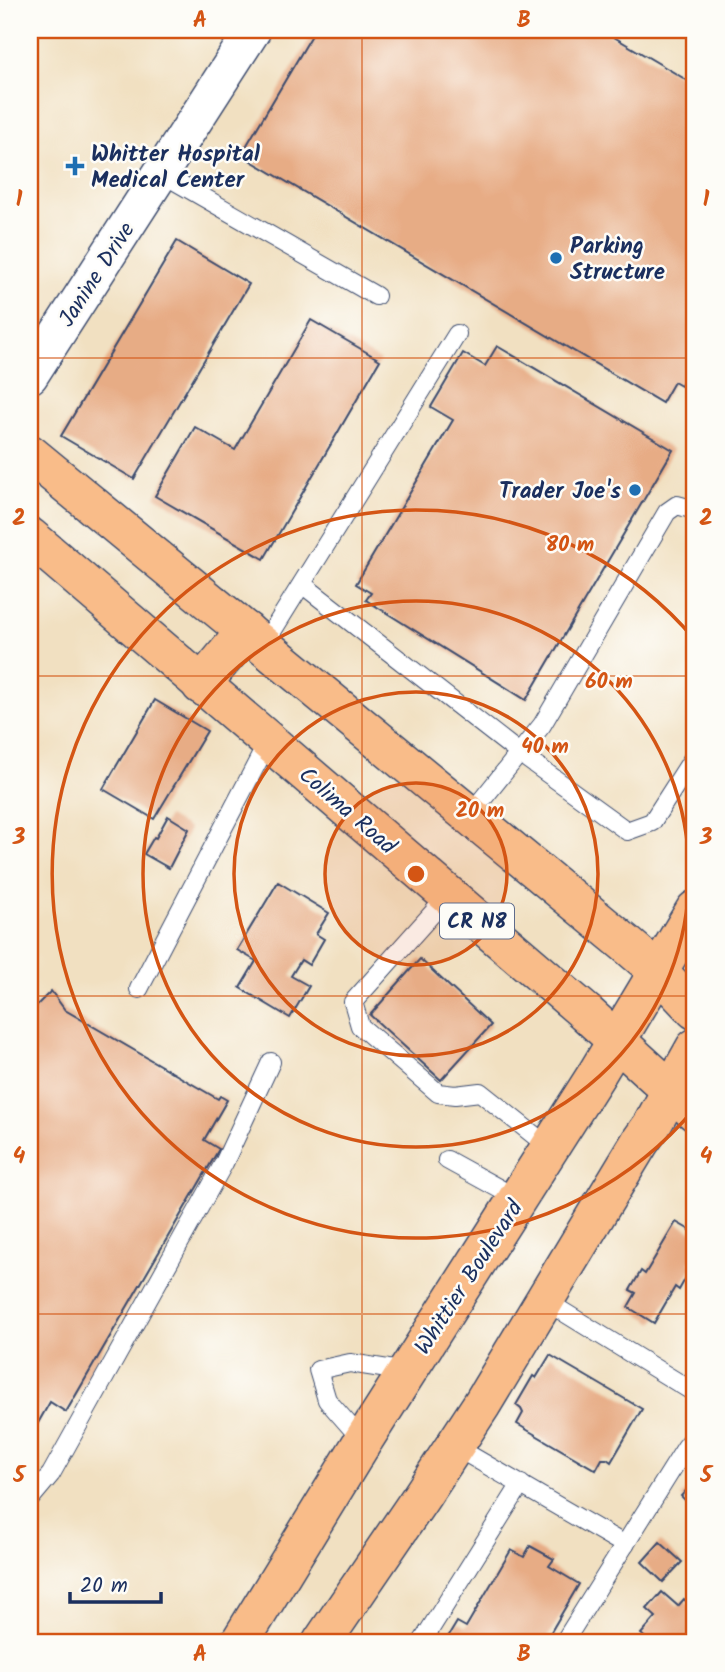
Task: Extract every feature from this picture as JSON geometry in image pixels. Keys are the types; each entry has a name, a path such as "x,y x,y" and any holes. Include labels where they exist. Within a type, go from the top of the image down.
{"main road":[{"path":"30,454 659,972 695,1010"},
{"name":"Colima Road","path":"30,537 585,1012 683,1101"},
{"path":"201,685 254,639"},
{"name":"Whittier Boulevard","path":"240,1642 363,1441 617,1041 695,911"},
{"path":"323,1642 482,1404 652,1125 683,1101 695,1048"}],"street":[{"name":"Janine Drive","path":"30,376 253,30"}],"lane":[{"path":"161,173 376,296"},
{"path":"254,639 302,584 457,334"},
{"path":"469,816 542,725 667,512 677,505 695,510"},
{"path":"302,584 519,753 627,831 652,822 695,755"},
{"path":"139,989 268,742"},
{"path":"448,896 353,1002 360,1026 438,1093 455,1095 480,1092 550,1147"},
{"path":"30,1499 51,1474 218,1175 271,1062"},
{"path":"447,1160 518,1199"},
{"path":"544,1300 695,1393"},
{"path":"363,1441 327,1400 318,1370 350,1363 407,1372"},
{"path":"564,1642 695,1436"},
{"path":"454,1446 625,1545"},
{"path":"422,1642 521,1484"}],"building":[{"name":"Parking Structure","path":"315,30 602,30 695,85 695,362 681,386 674,382 662,403 241,155"},
{"path":"177,241 249,284 134,479 61,436"},
{"path":"311,320 380,360 264,559 155,496 195,427 235,450"},
{"path":"497,346 673,450 526,700 366,600 371,593 356,584 453,420 431,407 463,353 485,366"},
{"path":"155,700 207,731 154,819 103,789"},
{"path":"168,816 189,829 169,868 144,854"},
{"path":"278,882 329,913 316,934 324,939 309,965 301,960 291,976 309,986 290,1018 240,988 256,961 237,950"},
{"path":"420,959 491,1025 441,1080 370,1015"},
{"path":"51,991 65,1010 218,1099 220,1096 227,1100 204,1140 219,1149 66,1412 50,1402 30,1437 30,1012"},
{"path":"676,1222 695,1233 695,1253 689,1262 693,1265 679,1290 675,1287 654,1323 628,1307 636,1293 630,1290 641,1271 645,1274"},
{"path":"550,1355 642,1409 611,1462 602,1459 596,1470 517,1424 523,1413 516,1405 533,1376 536,1378"},
{"path":"695,1481 695,1510 681,1496"},
{"path":"660,1542 682,1562 663,1582 642,1562"},
{"path":"530,1546 554,1559 549,1566 579,1584 545,1642 445,1642 457,1622 466,1627 511,1550 524,1557"},
{"path":"662,1592 678,1606 684,1599 695,1610 695,1642 650,1642 641,1634 656,1617 647,1609"}],"place":[{"name":"Whitter Hospital Medical Center","path":"75,166"},
{"name":"Parking Structure","path":"556,258"},
{"name":"Trader Joe's","path":"635,490"}]}
